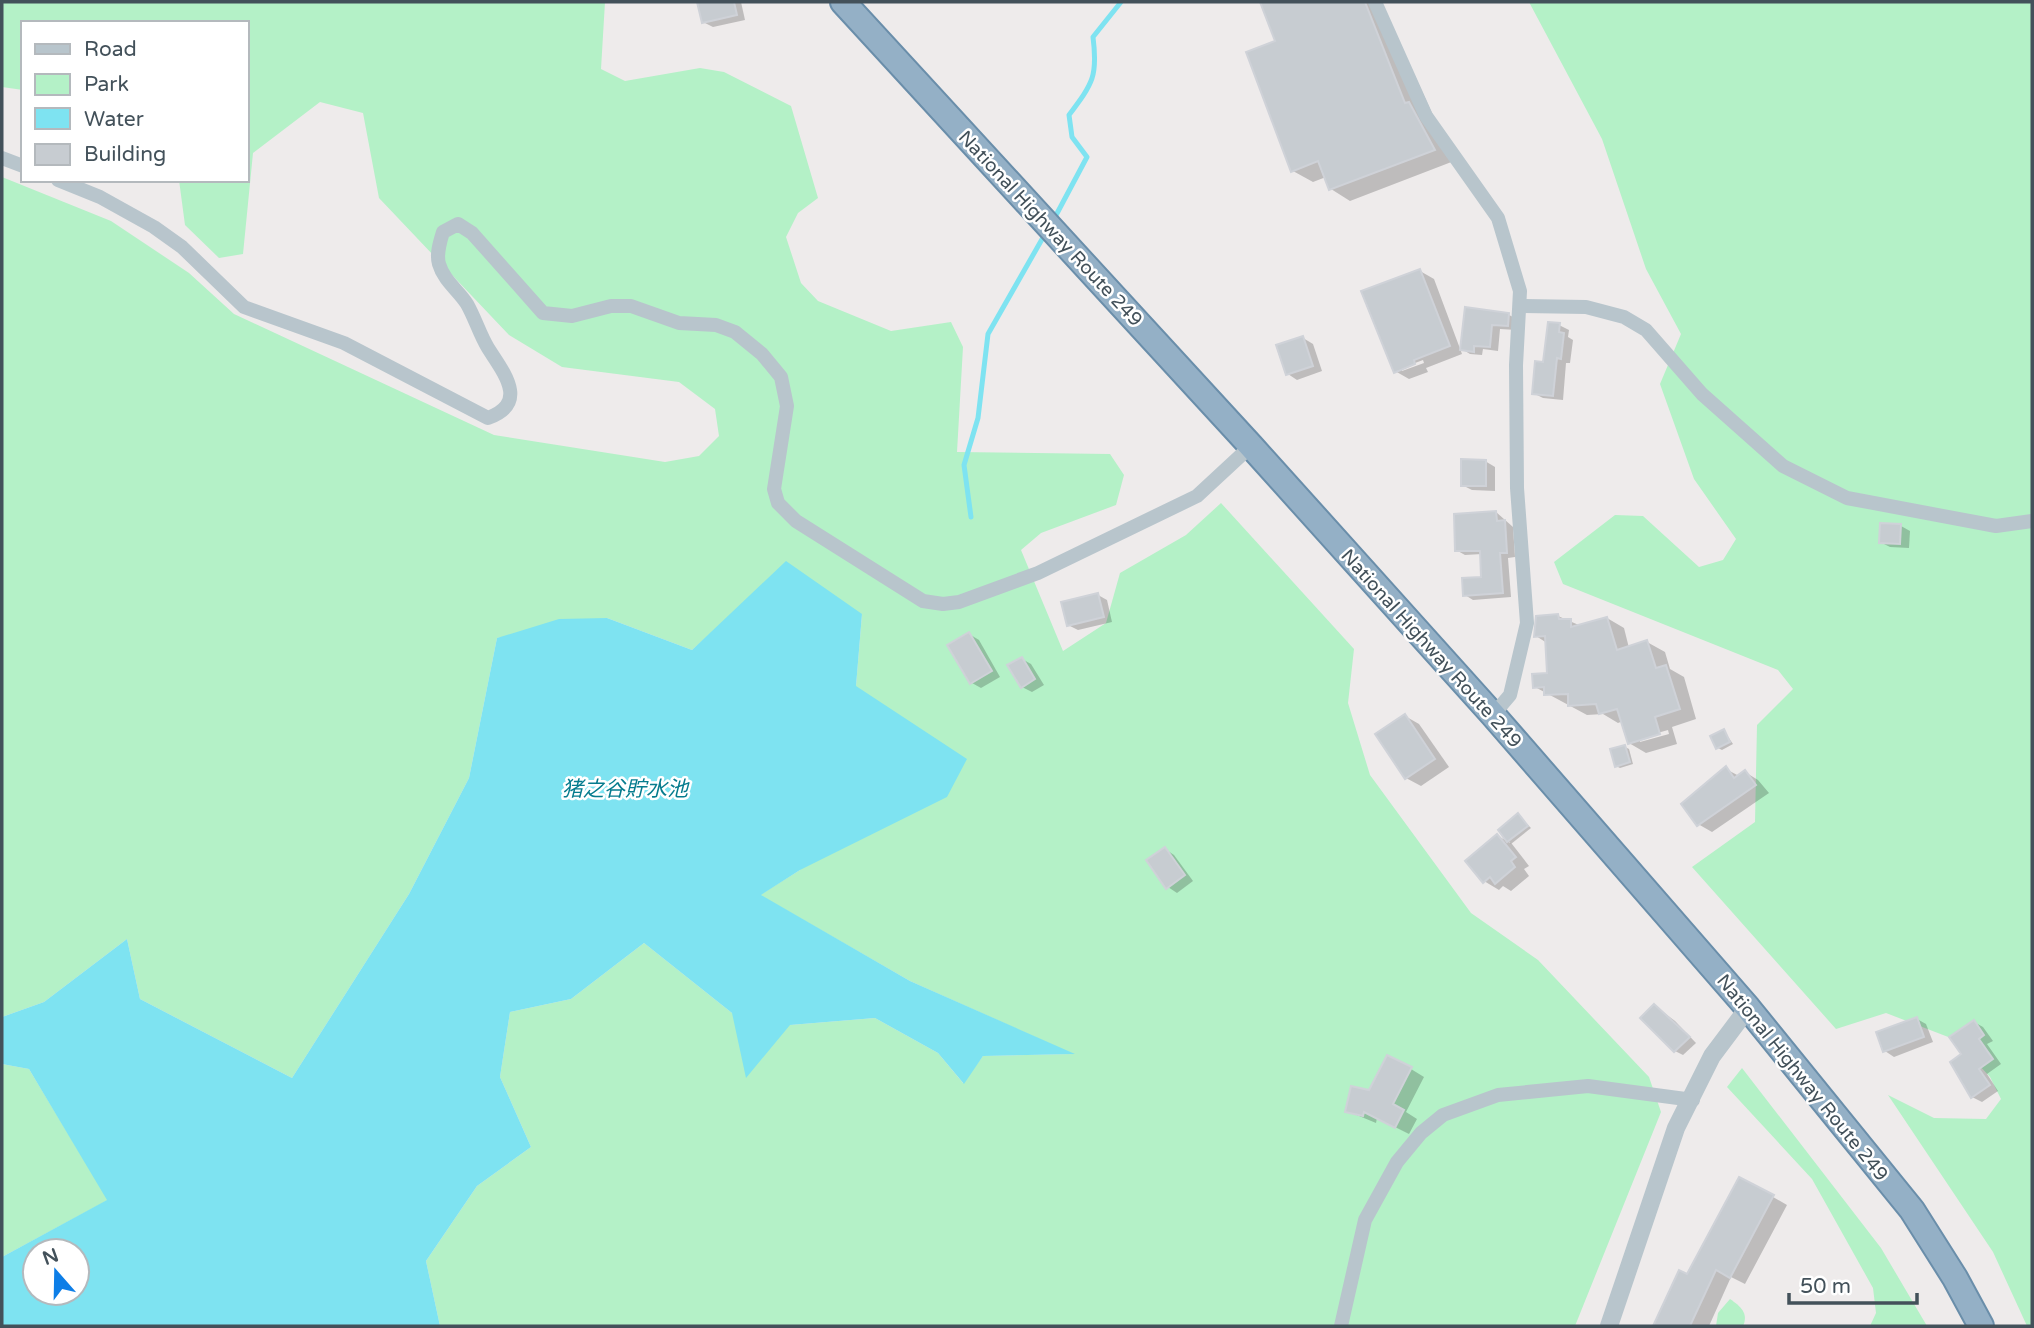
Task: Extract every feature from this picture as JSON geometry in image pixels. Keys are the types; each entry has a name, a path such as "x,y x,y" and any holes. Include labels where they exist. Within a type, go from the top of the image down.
{"highway":[{"name":"National Highway Route 249","path":"843,2 1251,446 1493,715 1748,1008 1912,1210 1955,1278 1981,1326"}],"street":[{"path":"1375,2 1426,116 1498,218 1515,269 1520,306 1516,365 1517,488 1527,623 1510,695 1493,715"},
{"path":"2,158 21,165"},
{"path":"63,182 100,197 154,227 182,247 244,307 344,343 488,418 500,414 508,405 511,393 504,370 487,347 466,302 446,279 438,262 443,232 449,227 458,224 472,233 543,313 572,316 611,306 631,306 679,323 716,325 735,332 762,354 781,377 787,406 774,488 778,503 796,521 923,601 943,604 959,602 1038,573 1197,496 1251,446"},
{"path":"1520,306 1587,307 1624,317 1646,330 1702,394 1783,466 1847,498 1996,526 2032,521"},
{"path":"1609,1326 1676,1129 1693,1100 1712,1056 1748,1008"},
{"path":"1341,1326 1364,1220 1397,1162 1421,1133 1443,1115 1498,1095 1588,1086 1693,1100"}],"green space":[{"path":"2,2 605,2 601,69 625,81 700,68 724,72 791,106 818,198 798,213 786,237 801,283 818,301 891,331 951,322 963,347 957,452 1110,454 1124,475 1116,505 1041,533 1021,550 1063,651 1106,623 1120,573 1186,535 1221,503 1354,649 1348,703 1370,775 1471,913 1538,960 1649,1077 1661,1112 1575,1326 440,1326 426,1261 477,1186 531,1147 500,1077 510,1012 571,999 644,943 732,1013 790,1025 875,1018 938,1053 963,1083 983,1056 1073,1054 910,981 760,895 800,870 856,686 862,614 734,612 692,650 607,618 497,638 469,778 409,894 292,1078 140,999 127,939 44,1002 2,1017 2,177 111,221 189,273 234,314 494,435 665,462 699,456 719,436 715,409 679,382 562,367 509,335 379,198 363,113 320,102 253,153 243,254 219,258 185,225 179,182 248,182 248,21 21,21 21,90 2,87"},
{"path":"1529,2 2032,2 2032,1326 2027,1326 1993,1252 1888,1095 1934,1118 1986,1119 2001,1099 1990,1077 1956,1040 1886,1013 1836,1029 1692,867 1755,822 1757,725 1793,689 1778,670 1563,584 1554,562 1615,515 1643,516 1699,567 1723,560 1736,539 1694,479 1660,384 1681,334 1646,269 1602,139"},
{"path":"2,1064 29,1069 108,1200 39,1237 21,1237 21,1247 2,1257"},
{"path":"1742,1068 1881,1248 1927,1326 1870,1326 1876,1313 1873,1288 1812,1179 1727,1087"},
{"path":"1730,1299 1744,1314 1743,1326 1716,1326 1718,1313"}],"water":[{"name":"猪之谷貯水池","path":"786,561 862,614 856,686 967,759 947,797 800,870 761,895 910,981 1075,1054 983,1056 964,1084 938,1053 875,1018 790,1025 746,1078 732,1013 644,943 571,999 510,1012 500,1077 531,1147 477,1186 426,1261 440,1326 2,1326 2,1257 21,1247 21,1307 91,1307 91,1237 39,1237 107,1200 29,1069 2,1064 2,1017 44,1002 127,939 140,999 292,1078 409,894 469,778 497,638 559,619 607,618 692,650"}],"building":[{"path":"697,2 734,2 737,15 702,23"},
{"path":"1260,2 1365,2 1405,103 1409,102 1435,150 1329,190 1318,161 1291,172 1246,52 1275,41"},
{"path":"1420,269 1450,346 1414,360 1415,364 1394,373 1361,291"},
{"path":"1465,307 1509,313 1508,326 1492,325 1490,347 1474,346 1474,352 1460,350"},
{"path":"1548,322 1560,323 1559,332 1564,333 1561,359 1557,358 1553,396 1532,394 1535,361 1543,362"},
{"path":"1303,336 1313,366 1286,375 1276,345"},
{"path":"1461,459 1486,460 1486,486 1461,486"},
{"path":"1496,511 1497,521 1505,520 1507,553 1500,553 1503,593 1463,596 1462,578 1481,577 1480,551 1455,551 1454,514"},
{"path":"1880,523 1901,524 1900,544 1879,543"},
{"path":"1098,593 1104,617 1067,626 1061,602"},
{"path":"1558,614 1559,619 1571,619 1571,627 1607,617 1617,650 1647,640 1656,668 1666,665 1680,709 1655,717 1660,734 1628,744 1617,709 1599,714 1596,704 1568,706 1568,694 1544,695 1544,687 1533,688 1532,674 1547,673 1545,636 1534,637 1536,616"},
{"path":"969,632 992,671 970,684 947,645"},
{"path":"1022,657 1035,679 1021,688 1007,665"},
{"path":"1405,714 1435,759 1405,779 1375,734"},
{"path":"1724,729 1730,742 1716,749 1710,736"},
{"path":"1625,745 1630,762 1615,767 1610,749"},
{"path":"1726,766 1734,778 1745,770 1756,785 1697,826 1681,804"},
{"path":"1518,813 1528,826 1507,842 1498,830"},
{"path":"1497,834 1516,857 1511,861 1515,867 1495,884 1490,877 1483,883 1465,861"},
{"path":"1165,847 1185,875 1166,889 1146,860"},
{"path":"1654,1004 1690,1037 1674,1052 1640,1018"},
{"path":"1917,1017 1924,1037 1883,1052 1876,1032"},
{"path":"1974,1020 1984,1035 1979,1039 1993,1059 1979,1069 1990,1085 1971,1098 1950,1062 1961,1054 1949,1037"},
{"path":"1387,1055 1412,1067 1393,1104 1404,1110 1395,1128 1364,1112 1363,1116 1345,1112 1351,1086 1369,1090"},
{"path":"1739,1177 1774,1195 1730,1278 1716,1270 1690,1326 1653,1326 1679,1270 1687,1274"}],"waterway":[{"path":"1054,219 1087,157 1072,137 1069,115 1092,79 1095,61 1093,37 1121,2"},
{"path":"971,517 964,465 978,418 988,334 1045,234"}]}
